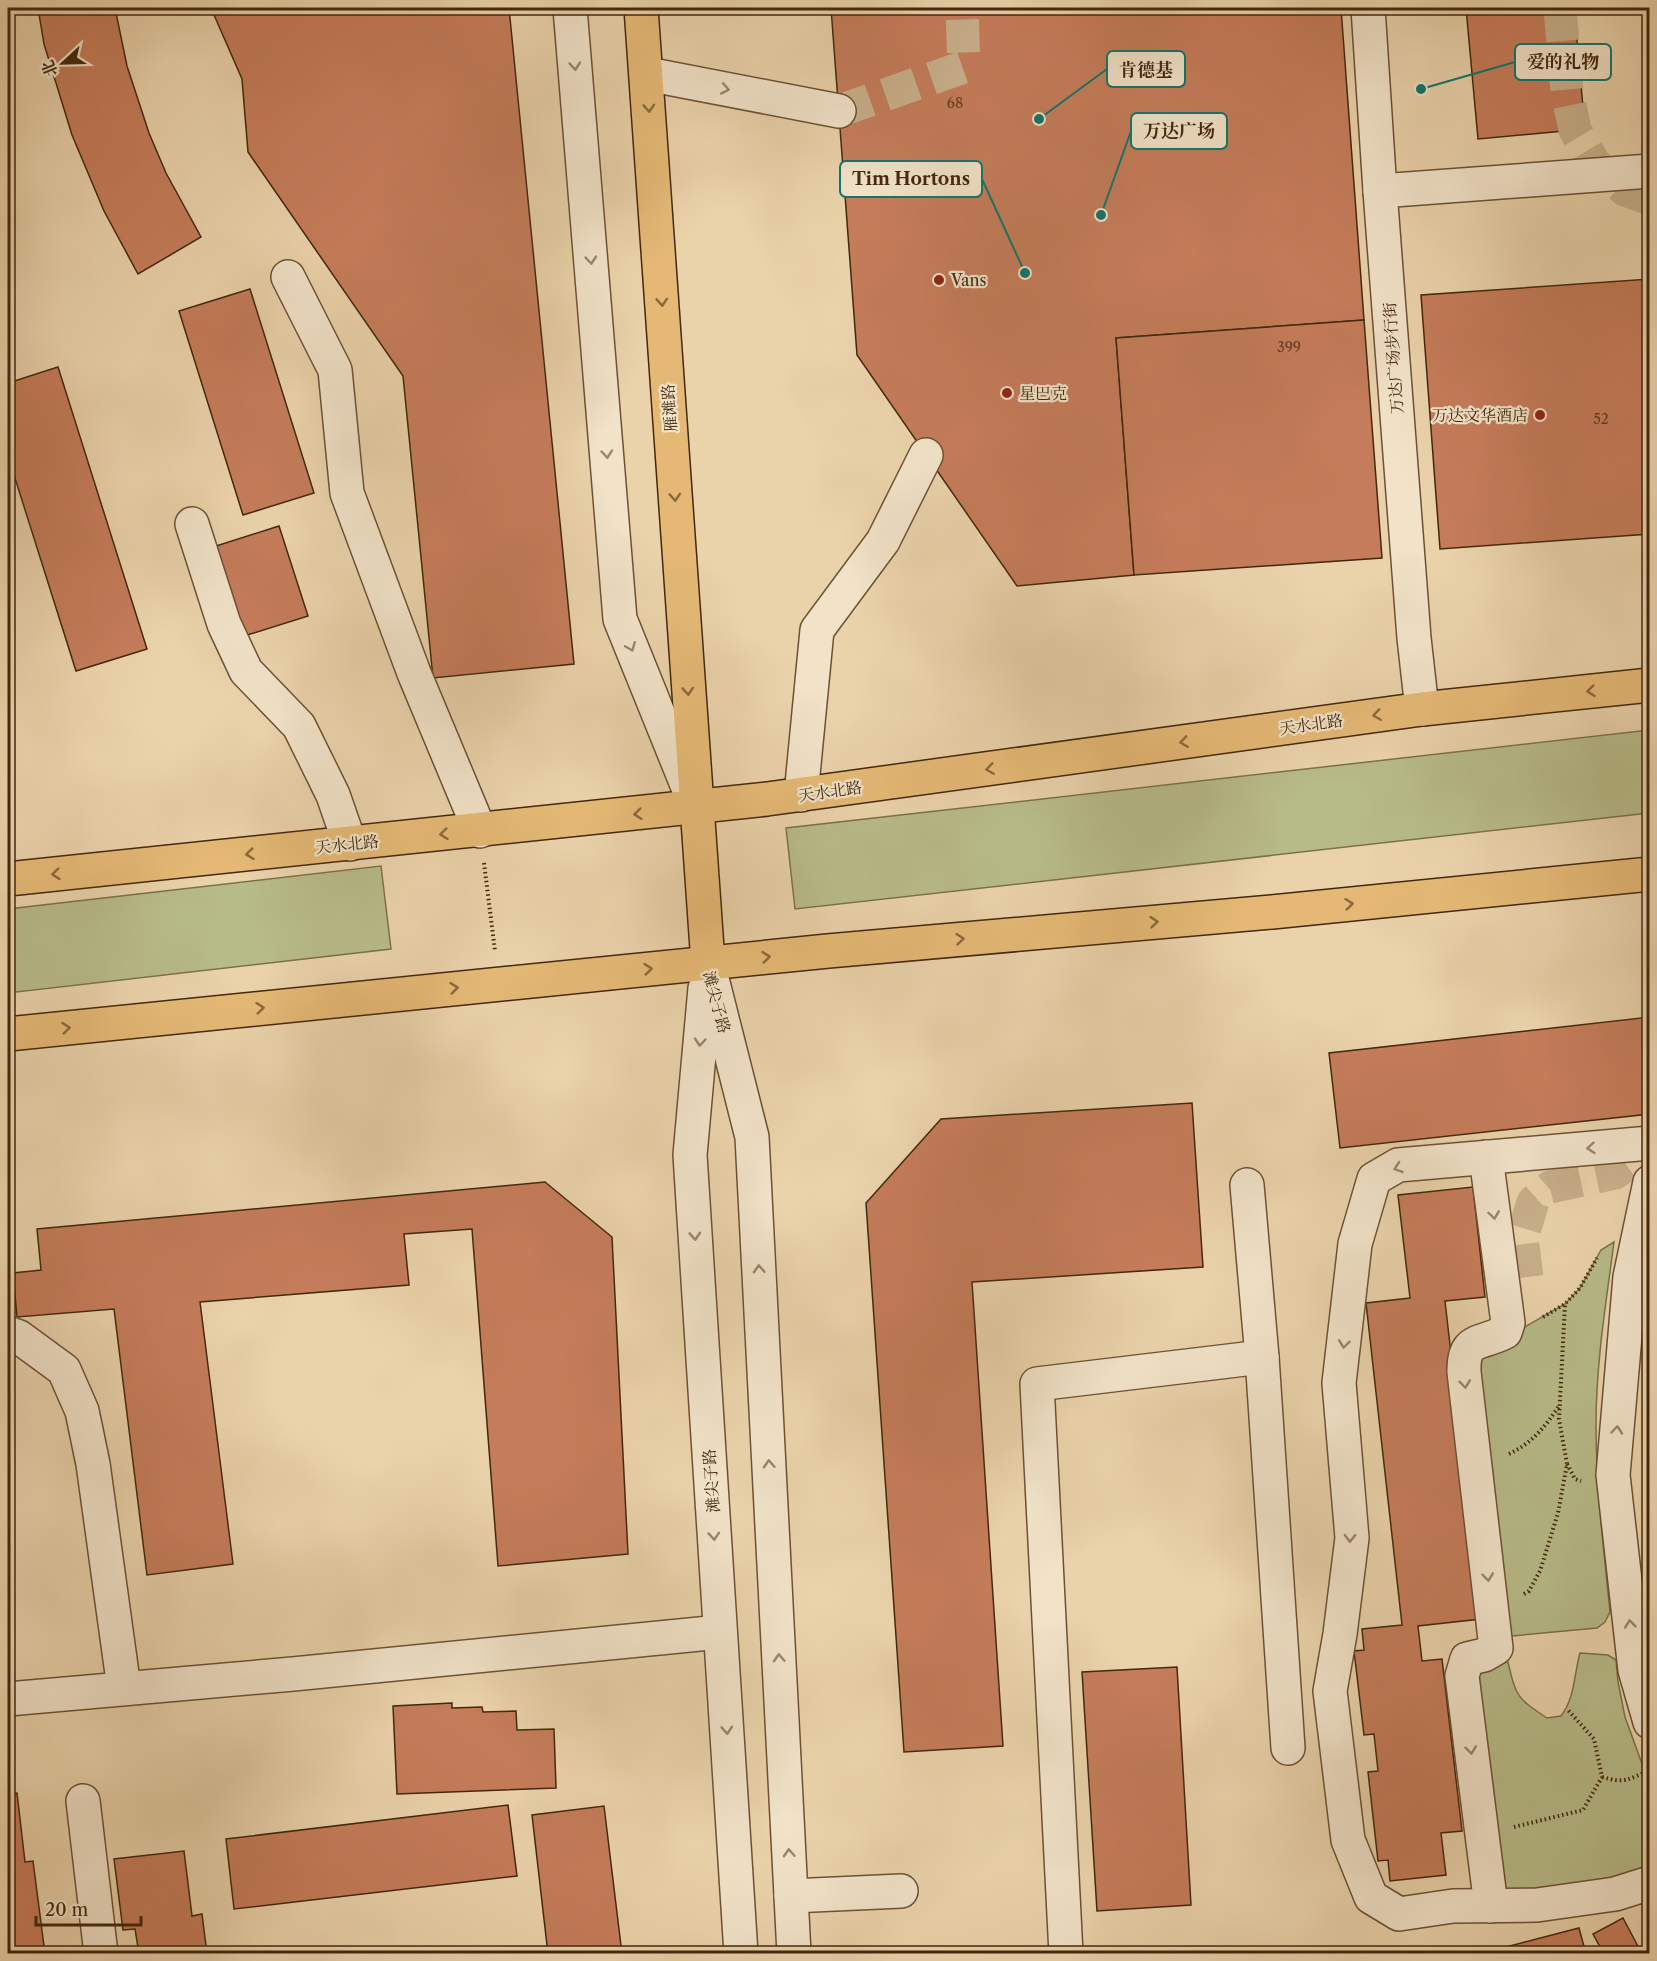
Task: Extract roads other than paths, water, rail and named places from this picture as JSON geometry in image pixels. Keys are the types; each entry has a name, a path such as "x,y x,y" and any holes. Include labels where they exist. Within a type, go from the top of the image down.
{"main road":[{"name":"雁滩路","path":"641,8 708,963"},
{"name":"天水北路","path":"8,879 696,808 1422,709 1650,685"},
{"path":"8,1034 708,963 1272,912 1650,874"}],"street":[{"path":"570,8 620,619 696,808"},
{"name":"万达广场步行街","path":"1368,8 1380,191 1422,709"},
{"path":"647,74 839,111"},
{"path":"1380,191 1650,171"},
{"path":"288,277 335,370 347,494 414,673 480,831"},
{"path":"801,795 817,630 883,541 926,455"},
{"path":"192,525 224,624 246,671 299,726 333,795 350,844"},
{"name":"滩尖子路","path":"708,963 690,1155 741,1953"},
{"name":"滩尖子路","path":"708,963 752,1137 794,1953"},
{"path":"1650,1143 1398,1165 1374,1179 1355,1244 1339,1383 1352,1538 1340,1634 1329,1692 1347,1840 1371,1897 1399,1914 1453,1906 1537,1905 1604,1896 1650,1883"},
{"path":"1486,1157 1508,1323 1504,1332 1469,1347 1463,1357 1496,1648 1484,1655 1467,1659 1462,1676 1491,1906"},
{"path":"1650,1182 1630,1276 1613,1475 1635,1670 1650,1722"},
{"path":"1247,1185 1262,1357 1288,1748"},
{"path":"8,1334 19,1337 64,1370 82,1412 93,1464 124,1688"},
{"path":"1066,1953 1036,1384 1262,1357"},
{"path":"8,1699 720,1632"},
{"path":"83,1800 101,1953"},
{"path":"791,1896 901,1891"}],"tunnel":[{"path":"839,111 964,67 962,8"},
{"path":"1560,8 1567,91 1575,130 1595,164 1625,190 1650,199"},
{"path":"1527,1277 1522,1238 1533,1202 1550,1187 1615,1173 1650,1148"}],"place":[{"name":"爱的礼物","path":"1421,89"},
{"name":"肯德基","path":"1039,119"},
{"name":"万达广场","path":"1101,215"},
{"name":"Tim Hortons","path":"1025,273"},
{"name":"Vans","path":"939,280"},
{"name":"星巴克","path":"1007,393"},
{"name":"万达文华酒店","path":"1540,415"}]}
